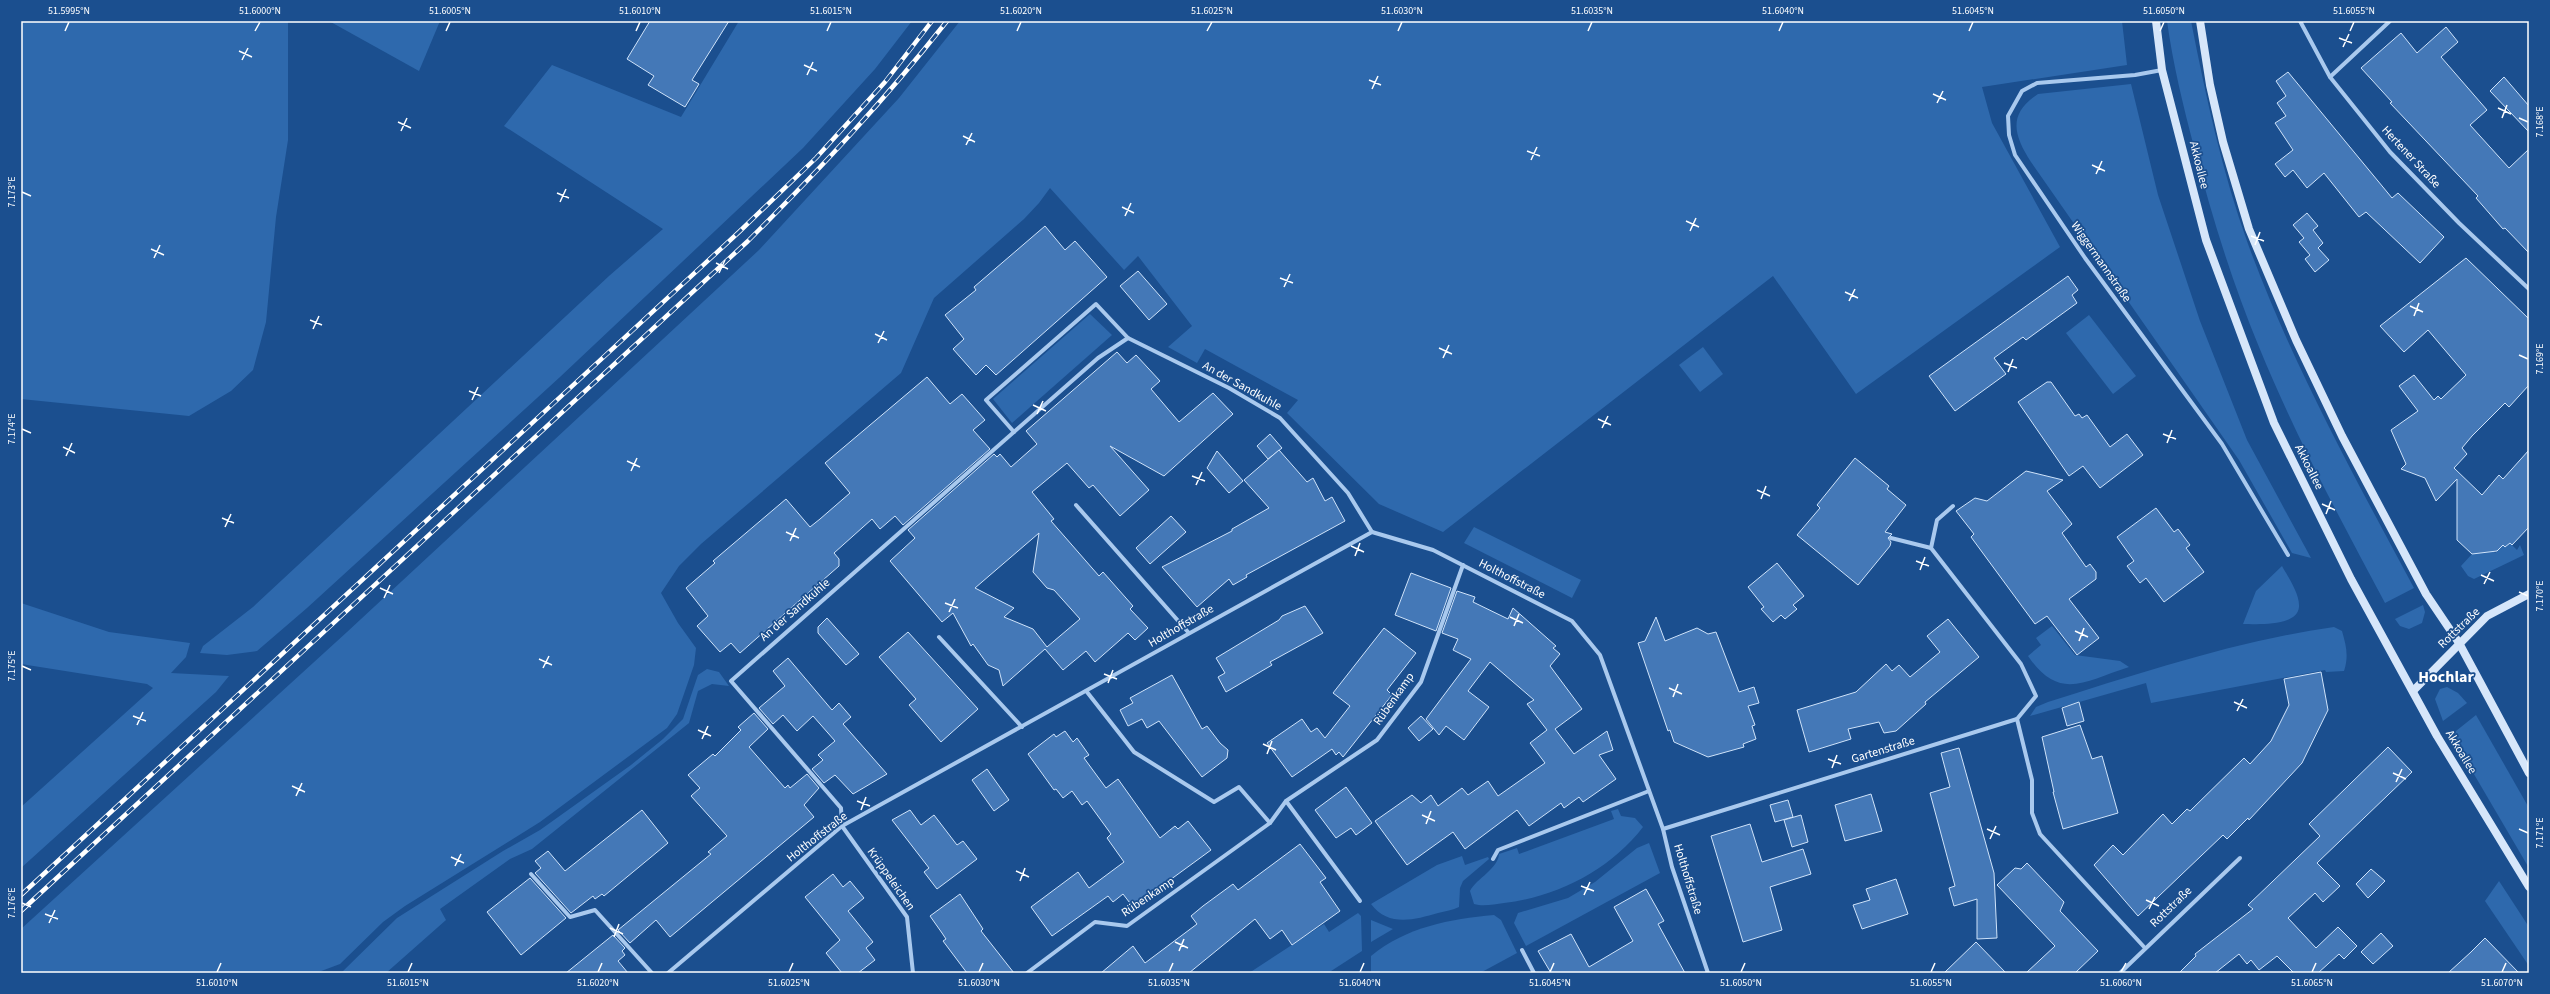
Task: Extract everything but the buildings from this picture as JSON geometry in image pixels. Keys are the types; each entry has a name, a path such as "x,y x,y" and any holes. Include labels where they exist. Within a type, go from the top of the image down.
{"main road":[{"name":"Akkoallee","path":"2156,21 2162,70 2206,240 2274,423 2351,579 2437,736 2529,887"},
{"path":"2200,21 2210,85 2224,142 2252,236 2296,340 2342,436 2426,594 2459,643 2529,773"},
{"name":"Rottstraße","path":"2413,691 2487,616 2529,594"}],"street":[{"name":"Hertener Straße","path":"2300,21 2330,77 2390,152 2460,223 2529,289"},
{"path":"2330,77 2390,21"},
{"name":"Wiggermannstraße","path":"2162,70 2135,75 2037,84 2022,92 2008,116 2009,135 2015,155 2085,258 2222,444 2288,555"},
{"name":"An der Sandkuhle","path":"1014,432 986,400 1096,304 1128,338 1229,388 1280,418 1348,493 1372,532"},
{"name":"An der Sandkuhle","path":"842,826 841,808 731,680 1098,358 1128,338"},
{"path":"1076,505 1188,632"},
{"path":"1931,548 1937,520 1953,506"},
{"name":"Holthoffstraße","path":"668,973 842,826 1087,692 1188,632 1372,532 1423,546 1463,565 1572,621 1584,634 1600,655 1663,828 1672,867 1708,973"},
{"path":"1891,538 1931,548 2021,664 2036,696 2017,719 2032,780 2032,813 2040,834 2145,948"},
{"name":"Rübenkamp","path":"1026,973 1095,922 1127,926 1270,823 1286,801 1377,740 1421,682 1463,565"},
{"path":"939,637 1022,727"},
{"path":"1087,692 1134,752 1214,802 1239,787 1270,823"},
{"name":"Gartenstraße","path":"1663,828 2017,719"},
{"path":"1493,859 1498,850 1649,791"},
{"path":"1286,801 1360,901"},
{"name":"Krüppeleichen","path":"842,826 907,918 913,973"},
{"name":"Rottstraße","path":"2120,973 2240,858"},
{"path":"531,874 570,918 595,910 652,973"},
{"path":"1522,950 1534,973"}],"shaded area":[{"path":"21,21 288,21 288,140 276,217 266,322 253,370 231,391 189,416 21,399"},
{"path":"329,21 440,21 419,71"},
{"path":"739,21 912,21 875,69 803,148 560,377 307,608 257,651 227,655 200,653 203,646 253,607 609,276 663,229 504,126 552,65 681,117"},
{"path":"960,21 2122,21 2127,65 1982,87 1992,123 2060,247 1856,394 1773,276 1443,532 1379,504 1287,413 1298,400 1205,349 1197,363 1168,347 1192,326 1138,256 1124,270 1050,188 1039,203 1024,219 934,298 901,373 701,544 679,566 661,593 678,623 696,648 694,665 677,714 667,728 540,822 405,906 383,922 340,964 316,973 21,973 21,929 347,632 759,250 899,98"},
{"path":"2167,21 2191,21 2222,162 2248,244 2265,289 2325,419 2414,588 2385,603 2303,445 2273,380 2240,298 2215,223 2186,116 2172,53"},
{"path":"2131,84 2158,195 2200,321 2247,440 2311,558 2292,553 2239,460 2031,162 2020,142 2016,125 2018,117 2028,102 2038,94"},
{"path":"1090,314 1112,335 1012,423 993,399"},
{"path":"2089,315 2136,376 2113,394 2066,333"},
{"path":"1703,347 1723,374 1700,392 1679,365"},
{"path":"1474,527 1581,580 1572,598 1464,543"},
{"path":"2510,543 2517,550 2520,545 2524,555 2474,579 2468,576 2461,566 2472,554 2493,550 2495,553 2503,545 2506,547"},
{"path":"2282,566 2298,597 2299,607 2297,613 2291,618 2276,623 2243,624 2256,591"},
{"path":"21,603 109,632 190,643 186,657 171,673 229,676 216,692 21,868 21,807 153,688 147,684 21,664"},
{"path":"2423,605 2425,612 2422,623 2409,629 2400,626 2395,619"},
{"path":"2052,626 2075,655 2120,661 2129,667 2099,678 2074,684 2062,683 2051,679 2039,670 2028,656 2041,645 2036,638"},
{"path":"2334,627 2342,631 2345,641 2347,655 2344,671 2326,672 2325,670 2151,703 2146,683 2030,716 2036,707 2048,702 2154,669 2225,649 2297,633"},
{"path":"707,669 719,672 729,686 712,684 698,691 689,723 532,849 510,859 440,909 446,920 386,973 341,973 397,918 503,851 540,830 631,765 663,739 683,719 698,675"},
{"path":"2447,687 2458,693 2467,703 2443,721 2435,699 2440,689"},
{"path":"2476,715 2529,808 2529,868 2451,735"},
{"path":"1618,809 1621,816 1635,818 1643,827 1615,856 1598,868 1563,888 1543,895 1493,905 1474,904 1470,891 1495,864 1499,854 1517,848 1519,854 1614,819 1611,811"},
{"path":"1649,843 1660,873 1526,946 1514,923 1518,913 1568,898 1595,882 1637,848"},
{"path":"1462,856 1465,865 1488,857 1489,859 1463,881 1460,888 1459,907 1420,918 1402,920 1385,916 1371,904 1437,865"},
{"path":"2499,881 2529,927 2529,966 2485,901"},
{"path":"1358,913 1361,916 1362,951 1328,973 1249,973 1324,924 1329,932"},
{"path":"1494,915 1501,920 1517,953 1480,973 1371,973 1371,956 1399,938 1414,931 1445,922"},
{"path":"1371,920 1393,929 1371,942"}],"railway":[{"path":"21,895 739,232 816,158 885,82 932,21"},
{"path":"21,911 748,241 801,188 851,134 947,21"}],"district":[{"name":"Hochlar","path":"2446,677"}]}
